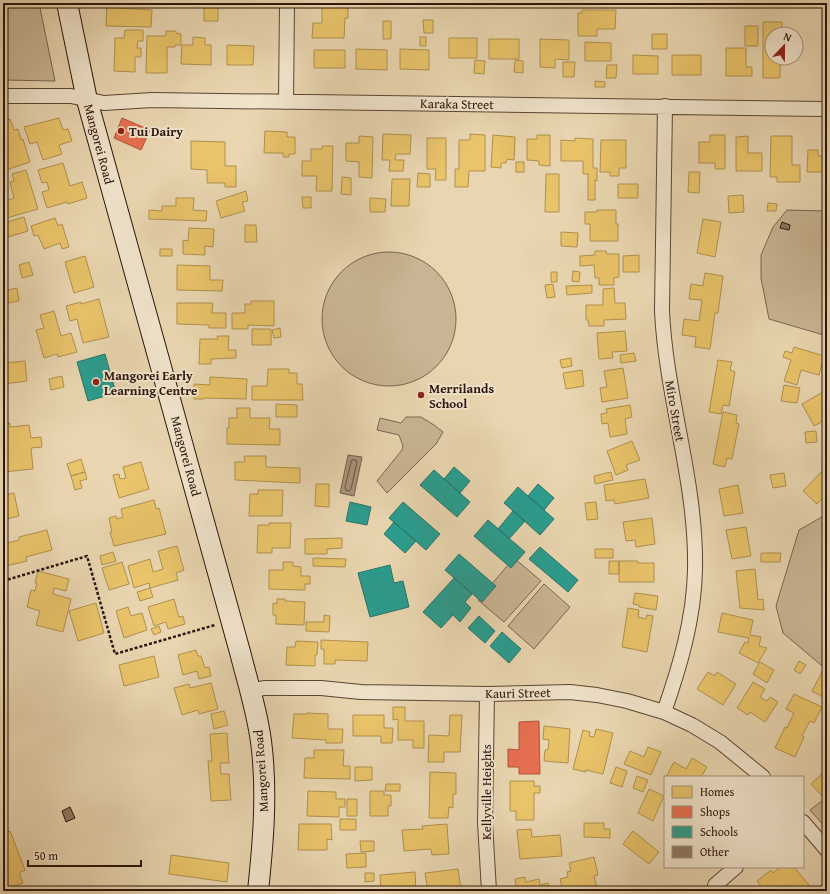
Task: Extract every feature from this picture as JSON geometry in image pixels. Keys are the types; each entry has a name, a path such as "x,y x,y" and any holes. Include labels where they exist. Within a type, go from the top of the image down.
{"main road":[{"name":"Mangorei Road","path":"67,3 87,100 232,621 257,720 262,750 264,803 262,855 258,891"}],"street":[{"path":"286,102 287,3"},
{"name":"Karaka Street","path":"3,96 70,96 104,103 152,100 827,109"},
{"name":"Miro Street","path":"664,712 686,643 692,608 695,570 692,508 663,337 662,311 665,106"},
{"name":"Kauri Street","path":"250,691 264,688 321,688 361,692 486,694 570,692 597,695 627,701 664,712 692,725 720,742 762,776"},
{"name":"Kellyville Heights","path":"486,694 485,823 489,891"},
{"path":"804,823 827,850"},
{"path":"715,885 735,868"}],"path":[{"path":"3,580 87,556 115,654 232,621"}],"shaded area":[{"path":"3,3 39,3 55,81 3,80"},
{"path":"827,158 827,336 769,319 761,278 761,255 773,227 787,210 826,211"},
{"path":"396,252 421,260 432,267 441,276 451,293 455,306 455,332 451,345 441,362 432,371 415,381 402,385 382,386 357,378 346,371 337,362 327,345 323,332 322,312 330,287 337,276 346,267 363,257 376,253"},
{"path":"406,417 421,417 443,432 436,444 387,493 377,481 402,450 403,446 399,435 377,430 380,418 401,423"},
{"path":"827,514 827,670 783,633 776,606 799,530"},
{"path":"514,558 541,581 504,622 478,600"},
{"path":"544,584 570,607 534,649 508,626"},
{"path":"827,797 827,829 810,810"}],"water":[{"path":"348,455 362,457 354,496 340,493"}],"building: Homes":[{"path":"107,3 118,3 118,8 152,10 151,27 106,26"},
{"path":"204,3 218,3 218,21 204,21"},
{"path":"322,3 348,3 348,18 345,18 344,38 312,38 313,23 322,23"},
{"path":"582,10 616,10 615,29 597,29 597,36 578,36 578,13 582,13"},
{"path":"423,20 433,20 433,33 424,33"},
{"path":"383,21 391,21 391,39 383,39"},
{"path":"763,22 782,22 782,26 764,26 764,66 780,66 780,78 763,78"},
{"path":"745,26 758,26 758,46 745,46"},
{"path":"125,30 143,30 143,41 138,41 137,48 141,48 141,57 135,57 135,72 114,71 115,38 124,38"},
{"path":"166,31 176,31 176,33 181,34 181,45 167,47 167,73 146,73 147,36 166,36"},
{"path":"652,34 667,34 667,49 652,49"},
{"path":"193,37 205,38 205,45 211,45 211,65 181,64 182,45 193,45"},
{"path":"420,37 426,37 426,46 420,46"},
{"path":"449,38 477,38 477,58 449,58"},
{"path":"489,39 519,39 519,59 489,59"},
{"path":"540,39 569,40 569,60 555,59 555,68 540,67"},
{"path":"585,42 611,43 611,61 585,61"},
{"path":"227,45 254,46 253,65 227,65"},
{"path":"726,48 746,48 746,67 752,67 752,76 726,76"},
{"path":"356,49 387,50 387,70 356,69"},
{"path":"400,49 429,50 429,70 400,69"},
{"path":"314,50 345,50 345,68 314,68"},
{"path":"633,55 658,56 658,74 633,74"},
{"path":"672,55 701,55 701,75 672,75"},
{"path":"475,60 485,61 484,74 474,73"},
{"path":"515,60 523,61 523,73 514,72"},
{"path":"563,62 575,62 574,77 563,77"},
{"path":"607,65 617,65 616,78 606,78"},
{"path":"595,81 605,82 605,87 595,87"},
{"path":"59,118 63,130 68,129 72,141 59,145 62,154 43,160 37,142 30,144 24,127"},
{"path":"10,119 14,130 18,129 21,140 23,139 30,162 3,171 3,153 6,152 3,141 3,121"},
{"path":"265,131 287,132 287,137 295,137 295,154 289,154 289,157 283,157 283,153 264,153"},
{"path":"383,134 411,135 410,154 396,154 395,160 404,160 403,171 389,171 390,160 382,160"},
{"path":"470,134 485,135 485,171 469,171 468,187 455,187 455,169 459,169 459,140 470,140"},
{"path":"493,135 515,137 514,160 507,159 506,163 501,163 501,168 491,167"},
{"path":"537,135 550,135 550,166 539,165 539,161 527,160 527,139 537,139"},
{"path":"710,135 725,135 725,169 715,169 715,163 699,163 699,142 710,142"},
{"path":"359,136 373,137 372,178 359,177 359,162 346,161 346,143 359,143"},
{"path":"748,136 748,153 762,153 762,171 736,171 736,137"},
{"path":"771,136 792,136 792,165 800,165 800,182 777,182 777,177 770,177"},
{"path":"427,138 446,138 446,180 435,180 436,169 427,169"},
{"path":"575,138 593,139 593,168 597,168 597,181 595,180 595,200 588,200 588,174 583,174 583,161 561,161 561,140 575,141"},
{"path":"601,140 626,140 626,168 619,168 619,176 610,176 610,172 600,172"},
{"path":"191,141 225,142 225,166 236,166 236,187 225,187 225,183 207,183 207,170 191,169"},
{"path":"322,146 333,146 332,191 316,191 317,176 302,176 302,161 311,161 311,149 322,149"},
{"path":"808,150 818,150 818,156 827,156 827,172 807,172"},
{"path":"516,162 524,162 524,172 516,172"},
{"path":"63,163 70,186 82,182 87,198 68,204 67,202 47,208 42,192 49,190 47,182 42,183 38,170"},
{"path":"26,170 38,209 3,219 3,202 14,198 10,182 14,181 12,174"},
{"path":"689,172 700,172 699,193 688,192"},
{"path":"418,173 430,174 430,187 417,187"},
{"path":"546,174 559,174 559,212 545,212"},
{"path":"342,177 351,178 351,195 341,194"},
{"path":"392,179 410,179 409,206 391,206"},
{"path":"618,184 638,184 638,198 618,198"},
{"path":"246,191 248,201 242,202 245,211 221,218 216,201"},
{"path":"743,195 744,212 729,213 728,196"},
{"path":"302,197 311,197 311,208 303,208"},
{"path":"176,198 194,198 193,210 207,211 206,221 149,219 149,210 162,211 162,206 176,206"},
{"path":"370,198 386,199 385,212 370,212"},
{"path":"768,203 777,204 776,211 767,211"},
{"path":"597,210 616,210 618,241 590,241 590,224 585,224 585,212 597,212"},
{"path":"24,217 28,231 8,237 4,223"},
{"path":"55,218 58,226 62,224 69,247 62,249 60,243 44,249 38,235 34,236 31,226"},
{"path":"703,219 721,222 715,257 697,253"},
{"path":"245,225 256,225 257,242 245,242"},
{"path":"189,228 214,229 213,247 205,246 205,255 183,254 183,240 188,241"},
{"path":"561,232 578,233 577,247 561,246"},
{"path":"160,249 172,249 172,256 160,256"},
{"path":"595,251 606,251 607,254 619,254 619,277 614,278 614,285 599,285 599,278 595,278 594,265 580,266 580,256 595,255"},
{"path":"639,255 639,272 623,272 623,256"},
{"path":"85,256 94,287 74,293 65,262"},
{"path":"29,262 33,275 22,278 19,265"},
{"path":"177,265 210,266 210,280 223,280 222,291 177,290"},
{"path":"573,271 580,272 579,282 572,281"},
{"path":"551,272 557,272 557,282 551,282"},
{"path":"705,273 723,276 718,313 715,313 710,349 695,347 696,337 682,335 684,319 699,321 702,300 689,299 691,284 703,286"},
{"path":"553,284 555,297 547,298 545,285"},
{"path":"592,285 592,293 567,295 566,286"},
{"path":"17,288 19,301 3,304 3,291"},
{"path":"614,288 615,303 625,303 626,319 604,320 604,326 589,326 588,320 586,320 586,305 603,305 603,289"},
{"path":"99,299 109,337 83,343 77,319 70,321 66,306"},
{"path":"251,301 274,301 274,326 248,325 248,329 232,329 232,313 245,313 245,304 251,304"},
{"path":"177,303 213,303 212,313 226,313 226,328 209,328 209,325 177,324"},
{"path":"54,311 61,336 71,333 77,352 58,357 57,354 44,358 36,330 44,328 40,315"},
{"path":"280,328 281,337 274,338 272,330"},
{"path":"252,329 271,329 271,345 252,345"},
{"path":"625,331 627,351 612,352 613,358 599,359 597,333"},
{"path":"217,336 229,336 228,350 236,350 236,358 211,359 211,364 199,364 200,339 218,339"},
{"path":"794,347 824,356 819,375 801,370 797,385 784,381 791,360 783,357 785,351 792,353"},
{"path":"634,353 636,361 621,363 620,355"},
{"path":"571,358 572,366 562,368 560,360"},
{"path":"718,360 732,362 730,370 735,372 729,406 723,405 721,414 709,412"},
{"path":"25,361 27,381 3,384 3,363"},
{"path":"623,368 628,398 602,402 600,388 607,387 604,371"},
{"path":"268,369 289,369 289,373 297,373 297,384 302,384 303,400 252,400 252,386 267,386"},
{"path":"582,370 584,386 566,389 563,373"},
{"path":"62,376 64,387 51,390 49,379"},
{"path":"210,377 247,379 246,399 194,399 194,384 210,385"},
{"path":"784,385 800,388 797,403 781,401"},
{"path":"823,392 827,399 827,407 825,408 827,412 827,419 814,426 802,404"},
{"path":"276,404 297,405 297,417 276,417"},
{"path":"630,405 632,417 625,419 627,434 610,437 608,423 602,424 601,414 607,413 606,409"},
{"path":"237,408 250,408 250,418 270,418 269,429 280,429 280,445 227,444 227,428 229,428 229,418 237,418"},
{"path":"723,412 737,415 736,423 739,424 732,459 727,458 725,467 713,464"},
{"path":"10,423 10,427 29,425 31,438 41,437 42,447 31,448 33,469 3,472 3,424"},
{"path":"816,431 817,442 806,443 805,432"},
{"path":"632,441 640,460 626,465 628,470 616,475 607,451"},
{"path":"244,456 266,456 266,467 300,468 300,483 235,480 235,462 245,462"},
{"path":"81,459 85,472 71,476 67,464"},
{"path":"141,462 149,489 119,498 113,475 119,474 120,479 126,478 123,467"},
{"path":"826,467 827,494 817,504 803,491"},
{"path":"85,472 87,479 80,481 82,488 75,490 71,476"},
{"path":"611,472 613,480 595,484 594,476"},
{"path":"784,473 786,486 773,488 770,475"},
{"path":"645,479 649,498 615,504 614,500 606,501 604,485"},
{"path":"316,484 329,484 329,507 315,506"},
{"path":"738,485 743,513 724,516 719,489"},
{"path":"4,490 5,495 14,493 19,516 3,520"},
{"path":"258,490 283,490 282,516 249,516 250,494 258,494"},
{"path":"154,500 156,509 159,508 166,534 114,546 110,532 112,532 109,518 116,516 117,519 123,517 121,509"},
{"path":"596,502 598,519 587,520 585,503"},
{"path":"652,518 655,544 636,547 635,540 626,541 623,522"},
{"path":"269,523 291,523 290,548 272,548 272,553 257,553 258,525 269,525"},
{"path":"746,527 751,556 732,559 726,530"},
{"path":"47,530 52,550 26,557 27,561 6,566 3,554 3,544 19,540 19,537"},
{"path":"342,538 342,548 327,549 327,554 305,554 305,539"},
{"path":"177,546 184,570 176,573 178,580 150,588 149,583 134,588 128,566 150,559 153,572 163,569 158,551"},
{"path":"595,549 613,549 613,558 595,558"},
{"path":"113,552 116,561 102,565 100,556"},
{"path":"761,553 781,553 780,562 761,562"},
{"path":"313,558 346,559 345,567 313,566"},
{"path":"609,561 619,561 619,574 609,574"},
{"path":"619,561 654,563 654,582 619,582"},
{"path":"122,562 129,584 109,590 102,568"},
{"path":"283,562 293,562 293,566 301,567 301,576 310,576 310,584 305,584 305,590 269,589 269,570 283,570"},
{"path":"755,569 758,600 763,599 764,610 740,608 736,571"},
{"path":"38,571 69,579 66,591 54,588 53,594 71,599 63,632 36,625 40,611 27,607 31,590 35,591"},
{"path":"150,588 153,597 140,601 137,592"},
{"path":"635,593 658,596 656,610 639,607 639,605 633,604"},
{"path":"174,599 179,617 183,616 185,624 168,629 166,622 154,626 148,607"},
{"path":"277,599 305,602 304,625 276,624 276,615 273,615 273,603 277,604"},
{"path":"96,603 104,633 78,641 69,611"},
{"path":"128,607 131,616 142,613 147,630 124,638 116,611"},
{"path":"628,608 639,610 638,617 646,619 647,615 653,616 647,652 622,647"},
{"path":"722,613 753,620 750,635 761,637 759,646 767,648 758,663 739,653 745,642 748,643 749,638 718,632"},
{"path":"324,615 330,616 329,632 306,631 306,622 324,622"},
{"path":"159,626 161,632 154,635 151,629"},
{"path":"321,640 368,642 367,661 335,660 335,664 324,664 324,649 321,649"},
{"path":"296,641 318,642 317,655 315,655 315,666 286,665 287,647 295,647"},
{"path":"196,650 198,656 201,656 205,668 209,667 211,676 199,679 197,671 183,675 178,655"},
{"path":"154,656 159,677 124,686 119,665"},
{"path":"799,661 806,665 800,674 794,670"},
{"path":"760,662 774,670 767,683 753,674"},
{"path":"823,670 827,673 826,699 812,691"},
{"path":"708,672 715,676 717,672 736,684 723,705 697,689"},
{"path":"753,682 765,689 760,697 767,701 770,697 778,702 765,722 750,712 748,715 737,708"},
{"path":"211,683 218,709 199,714 198,710 182,715 174,688 189,684 190,688"},
{"path":"794,694 822,707 814,723 810,721 802,736 804,737 795,757 775,748 785,727 787,728 794,713 786,709"},
{"path":"393,707 405,707 405,721 424,721 424,748 413,748 413,740 398,740 398,719 393,720"},
{"path":"224,711 228,725 214,729 211,714"},
{"path":"294,714 328,714 328,729 343,729 342,743 326,743 326,740 292,738"},
{"path":"353,715 384,715 384,728 393,728 392,743 381,743 381,736 353,736"},
{"path":"450,715 462,715 460,752 444,752 444,762 428,762 429,735 449,736"},
{"path":"544,726 570,729 568,763 544,761 545,750 548,750 549,740 543,739"},
{"path":"596,729 613,733 603,774 573,769 583,730 590,732 589,736 594,737"},
{"path":"227,733 229,763 220,763 221,774 229,774 231,800 211,801 208,761 212,761 210,734"},
{"path":"648,747 661,752 651,775 624,764 630,751 644,757"},
{"path":"314,750 344,750 343,766 350,766 350,779 304,778 305,758 314,758"},
{"path":"692,758 707,767 702,776 667,776 674,762 686,769"},
{"path":"355,767 372,767 372,780 355,781"},
{"path":"616,767 627,771 622,787 610,783"},
{"path":"827,769 827,798 825,799 811,784"},
{"path":"430,772 456,773 456,794 453,794 453,808 449,807 448,818 429,818"},
{"path":"637,776 648,780 643,792 633,788"},
{"path":"510,781 534,781 534,786 540,786 540,793 534,793 534,820 516,820 516,811 510,811"},
{"path":"386,784 400,784 400,791 385,791"},
{"path":"649,789 664,796 653,821 638,813"},
{"path":"308,791 336,792 336,799 345,799 345,807 339,807 339,817 307,816"},
{"path":"370,791 384,791 384,795 391,795 391,806 388,806 388,816 370,816"},
{"path":"347,799 357,799 357,816 347,816"},
{"path":"340,819 356,819 356,830 340,830"},
{"path":"584,823 604,823 604,829 610,829 610,838 584,837"},
{"path":"299,824 331,824 332,840 327,839 327,850 298,850"},
{"path":"447,824 449,854 432,855 431,849 404,851 402,830 423,829 422,826"},
{"path":"531,829 532,837 560,835 562,856 520,859 517,830"},
{"path":"10,831 25,870 19,873 23,883 8,888 9,891 3,891 3,834"},
{"path":"633,831 659,852 649,864 623,844"},
{"path":"360,841 374,841 374,851 361,852"},
{"path":"366,853 366,867 347,868 346,854"},
{"path":"171,855 229,863 227,882 169,874"},
{"path":"594,857 598,875 594,876 597,888 585,891 563,891 560,879 568,877 567,872 571,871 569,863"},
{"path":"779,868 795,868 809,885 802,891 765,891 757,881 771,870 773,873"},
{"path":"458,869 461,889 428,891 425,873"},
{"path":"415,872 416,891 381,891 380,875"},
{"path":"365,873 374,873 374,881 365,882"},
{"path":"525,877 526,882 539,879 540,885 548,883 550,891 517,891 515,879"},
{"path":"321,888 337,889 337,891 321,891"},
{"path":"662,888 663,891 635,891"}],"building: Shops":[{"path":"122,118 150,130 141,150 114,138"},
{"path":"539,721 540,774 519,774 519,767 508,767 508,749 519,750 519,722"}],"building: Schools":[{"path":"105,354 116,393 88,401 77,362"},
{"path":"454,467 470,481 460,493 444,479"},
{"path":"434,470 470,502 457,517 420,485"},
{"path":"538,484 554,498 544,510 528,496"},
{"path":"518,487 554,519 540,535 504,503"},
{"path":"350,502 371,507 367,525 346,521"},
{"path":"403,502 440,534 426,550 389,518"},
{"path":"513,511 525,521 509,539 498,529"},
{"path":"488,520 525,552 511,568 474,536"},
{"path":"394,522 416,541 405,553 384,534"},
{"path":"540,547 578,580 568,592 529,559"},
{"path":"459,554 496,586 482,602 445,570"},
{"path":"390,565 394,583 403,581 409,607 370,617 358,573"},
{"path":"454,578 472,594 465,602 471,608 460,622 453,615 441,628 423,612"},
{"path":"479,616 495,631 485,643 468,628"},
{"path":"502,632 521,649 509,663 490,646"}],"building: Other":[{"path":"782,222 790,225 789,230 780,228"},
{"path":"70,807 75,818 66,822 62,811"}],"place":[{"name":"Tui Dairy","path":"121,131"},
{"name":"Mangorei Early Learning Centre","path":"96,382"},
{"name":"Merrilands School","path":"421,395"}]}
